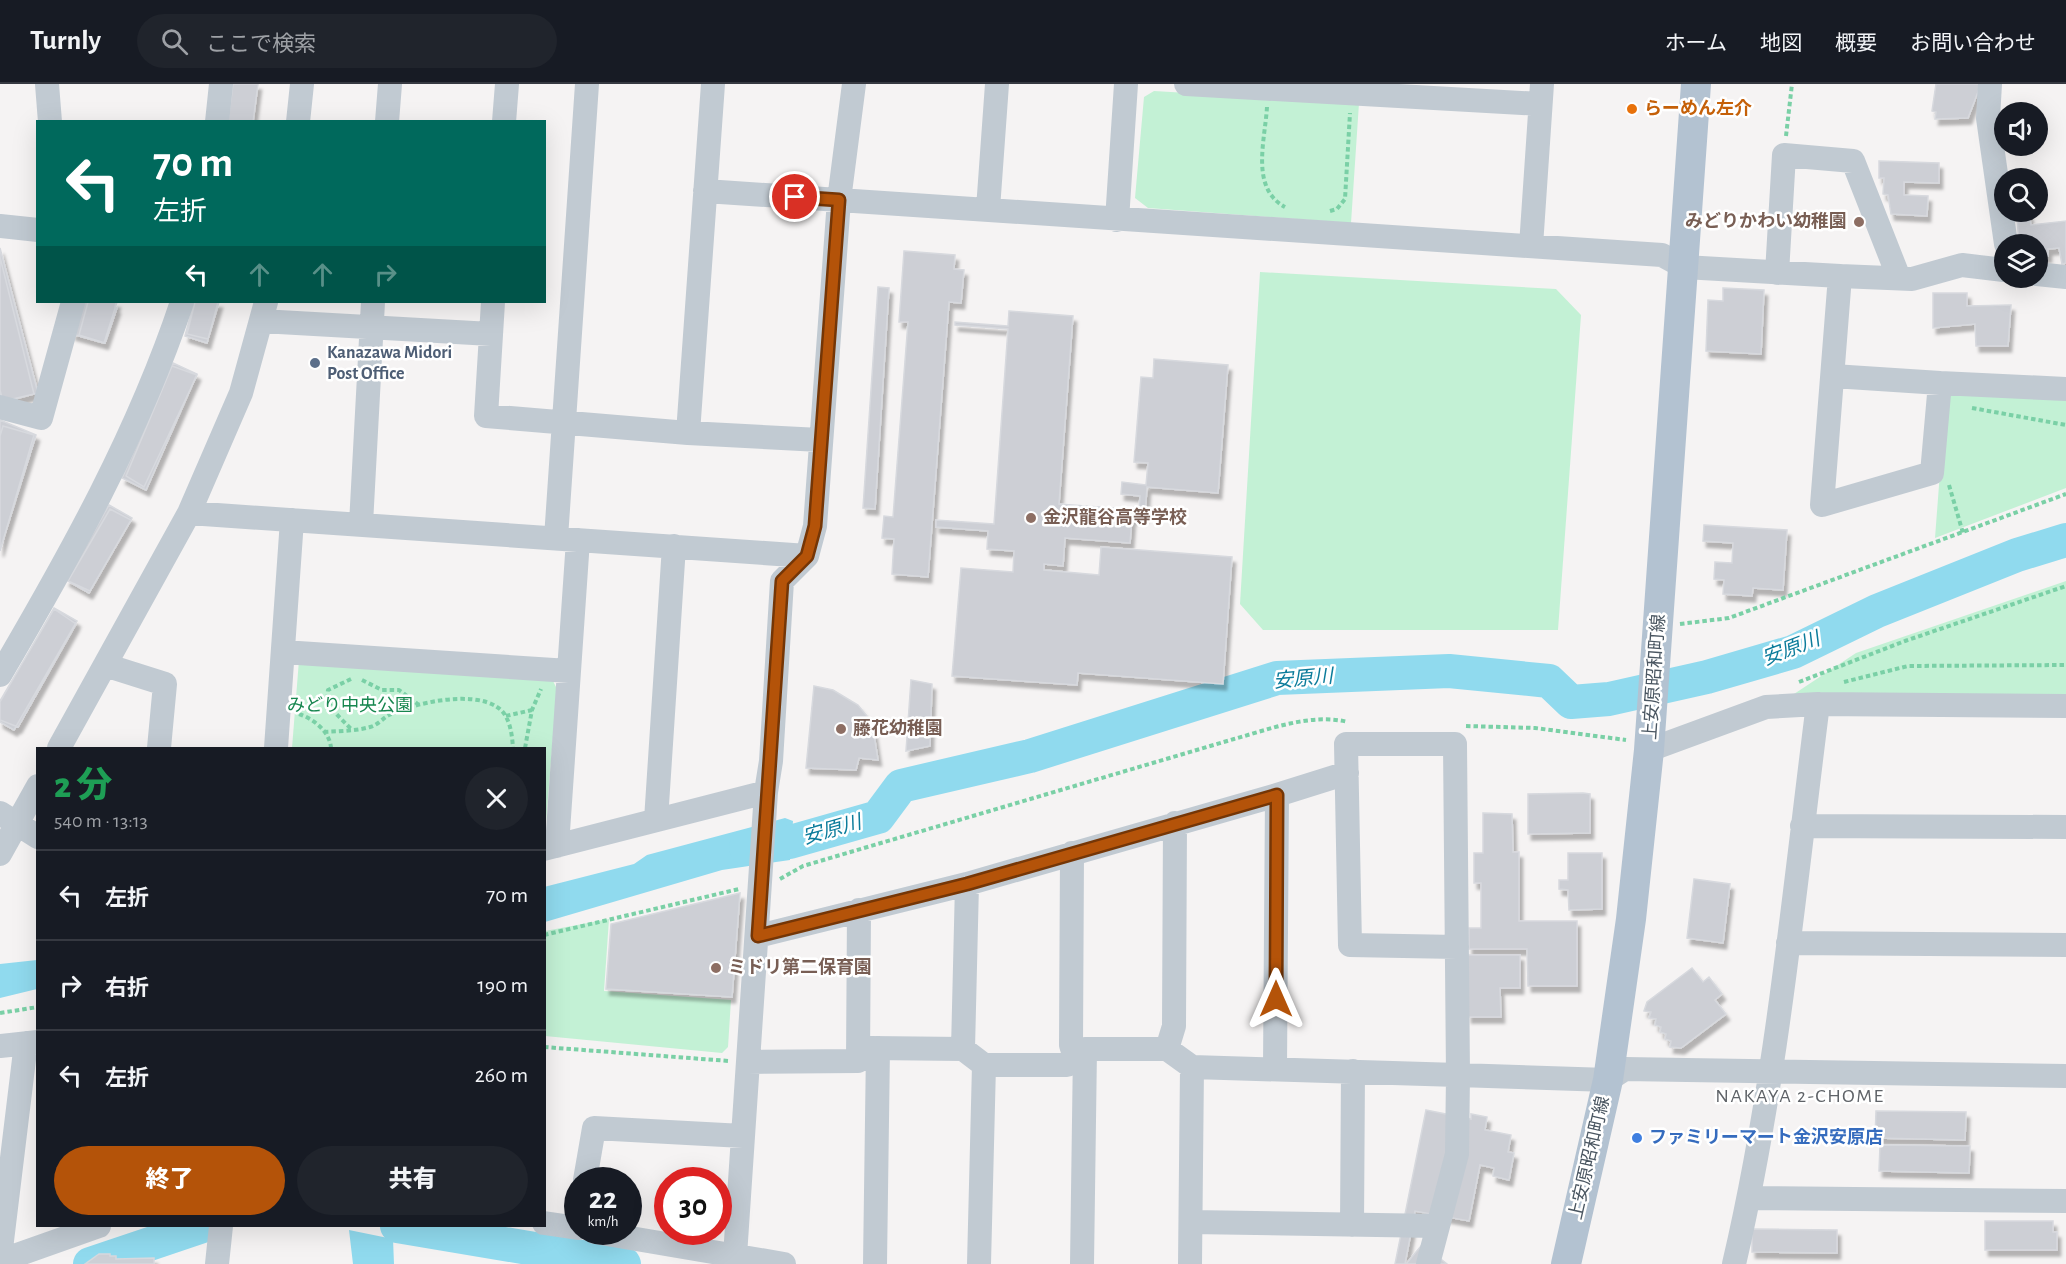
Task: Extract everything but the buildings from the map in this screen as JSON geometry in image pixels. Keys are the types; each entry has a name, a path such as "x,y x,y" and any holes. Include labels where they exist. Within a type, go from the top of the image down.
{"main road":[{"name":"上安原昭和町線","path":"1566,1264 1608,1080 1631,919 1650,745 1696,84"}],"street":[{"path":"47,84 50,120"},
{"path":"217,120 221,84"},
{"path":"298,120 302,84"},
{"path":"387,120 390,84"},
{"path":"504,120 507,84"},
{"path":"587,84 564,423 567,539 558,671 551,847 656,820 766,799"},
{"path":"688,433 713,84"},
{"path":"735,1256 782,581 807,556 815,526 839,200 854,84"},
{"path":"988,209 997,84"},
{"path":"1117,220 1126,84"},
{"path":"1186,84 1349,93 1541,94 1531,246"},
{"path":"1990,84 1988,118 2005,234"},
{"path":"1777,273 1784,155 1853,161 1899,278"},
{"path":"705,191 1662,255 1684,267 1777,273 1912,279 1962,265 1994,269"},
{"path":"0,226 36,230"},
{"path":"2048,275 2066,277"},
{"path":"1840,276 1822,505 1932,473 1940,383"},
{"path":"0,407 41,418 73,303"},
{"path":"0,675 107,485 162,363 182,303"},
{"path":"361,524 373,303"},
{"path":"493,303 486,416 688,433 820,440"},
{"path":"59,747 189,513 241,393 264,311 371,327 491,334"},
{"path":"1833,376 2066,389"},
{"path":"189,513 807,556"},
{"path":"276,747 292,520"},
{"path":"656,820 674,546"},
{"path":"283,652 558,671"},
{"path":"105,665 165,684 159,747"},
{"path":"1734,1264 1750,1198 1771,1072 1818,704"},
{"path":"1650,745 1766,707 1818,704 2066,706"},
{"path":"1428,1264 1457,1154 1458,1075 1457,946 1455,744 1346,744 1350,945 1457,946"},
{"path":"758,936 967,884 1347,773"},
{"path":"0,854 8,819 36,788"},
{"path":"1275,1067 1277,795"},
{"path":"8,819 36,836"},
{"path":"1167,1049 1174,1026 1175,823"},
{"path":"1802,826 2066,827"},
{"path":"1072,853 1071,1046 1080,1053"},
{"path":"963,1049 967,884"},
{"path":"858,1061 859,910"},
{"path":"1788,943 2066,945"},
{"path":"0,1046 32,1043 0,1259 96,1227"},
{"path":"748,1062 858,1061 871,1048 878,1048 963,1049 984,1065 1067,1065 1080,1053 1167,1049 1192,1066 1608,1080 1625,1069 2066,1076"},
{"path":"875,1264 878,1048"},
{"path":"1080,1053 1082,1264"},
{"path":"979,1264 984,1065"},
{"path":"1190,1264 1192,1066"},
{"path":"1352,1225 1353,1071"},
{"path":"587,1167 594,1128 743,1136"},
{"path":"1750,1198 2066,1201"},
{"path":"1191,1222 1438,1226"},
{"path":"546,1223 564,1226"},
{"path":"217,1264 221,1229"},
{"path":"642,1240 784,1264"}],"path":[{"path":"1784,155 1792,84"},
{"path":"1268,89 1262,180 1268,193 1283,207 1291,209"},
{"path":"1327,212 1337,209 1345,199 1349,93"},
{"path":"1966,406 2066,425"},
{"path":"1659,627 1729,618 2066,494"},
{"path":"1790,686 1905,641 2066,586"},
{"path":"1837,684 1908,666 2066,665"},
{"path":"525,747 532,710 558,671"},
{"path":"352,729 330,707 327,698 328,690 344,682 360,679 382,690 399,690 420,706"},
{"path":"324,732 372,727 388,715 450,699 472,700 496,706 506,716 512,734 513,747"},
{"path":"279,710 303,715 324,732 331,747"},
{"path":"506,716 532,710"},
{"path":"546,935 760,885 803,866 1300,721 1339,720 1358,724"},
{"path":"1456,726 1534,728 1650,745"},
{"path":"0,1013 36,1007"},
{"path":"546,1047 748,1062"}],"green space":[{"path":"1154,91 1359,103 1351,223 1148,208 1135,198 1144,97"},
{"path":"1260,272 1556,289 1581,315 1558,630 1263,630 1240,604"},
{"path":"1946,393 2066,400 2066,488 1935,538"},
{"path":"2066,581 2066,695 1794,694 1856,653"},
{"name":"みどり中央公園","path":"299,660 552,679 557,689 546,822 546,747 292,747"},
{"path":"609,919 604,991 731,1000 728,1047 722,1053 546,1036 546,931"}],"water":[{"path":"785,818 793,821 790,860 722,870 546,922 546,886 634,864 647,855"},
{"path":"36,960 36,989 0,998 0,964"},
{"path":"349,1230 393,1239 394,1264 353,1264"}],"waterway":[{"name":"安原川","path":"746,848 790,842 878,817 901,786 1030,756 1277,678 1449,671 1549,681 1571,702 1609,699 1707,677 1793,652 1877,611 2017,555 2066,540"},
{"path":"90,1264 200,1227"},
{"path":"403,1227 624,1264"}],"place":[{"name":"らーめん左介","path":"1632,109"},
{"name":"みどりかわい幼稚園","path":"1859,222"},
{"name":"Kanazawa Midori Post Office","path":"315,363"},
{"name":"金沢龍谷高等学校","path":"1031,518"},
{"name":"藤花幼稚園","path":"841,729"},
{"name":"ミドリ第二保育園","path":"716,968"},
{"name":"ファミリーマート金沢安原店","path":"1637,1138"}],"district":[{"name":"NAKAYA 2-CHOME","path":"1800,1096"}],"route":[{"path":"795,197 839,200 815,526 807,556 782,581 758,936 967,884 1134,834 1277,795 1276,999"}]}
